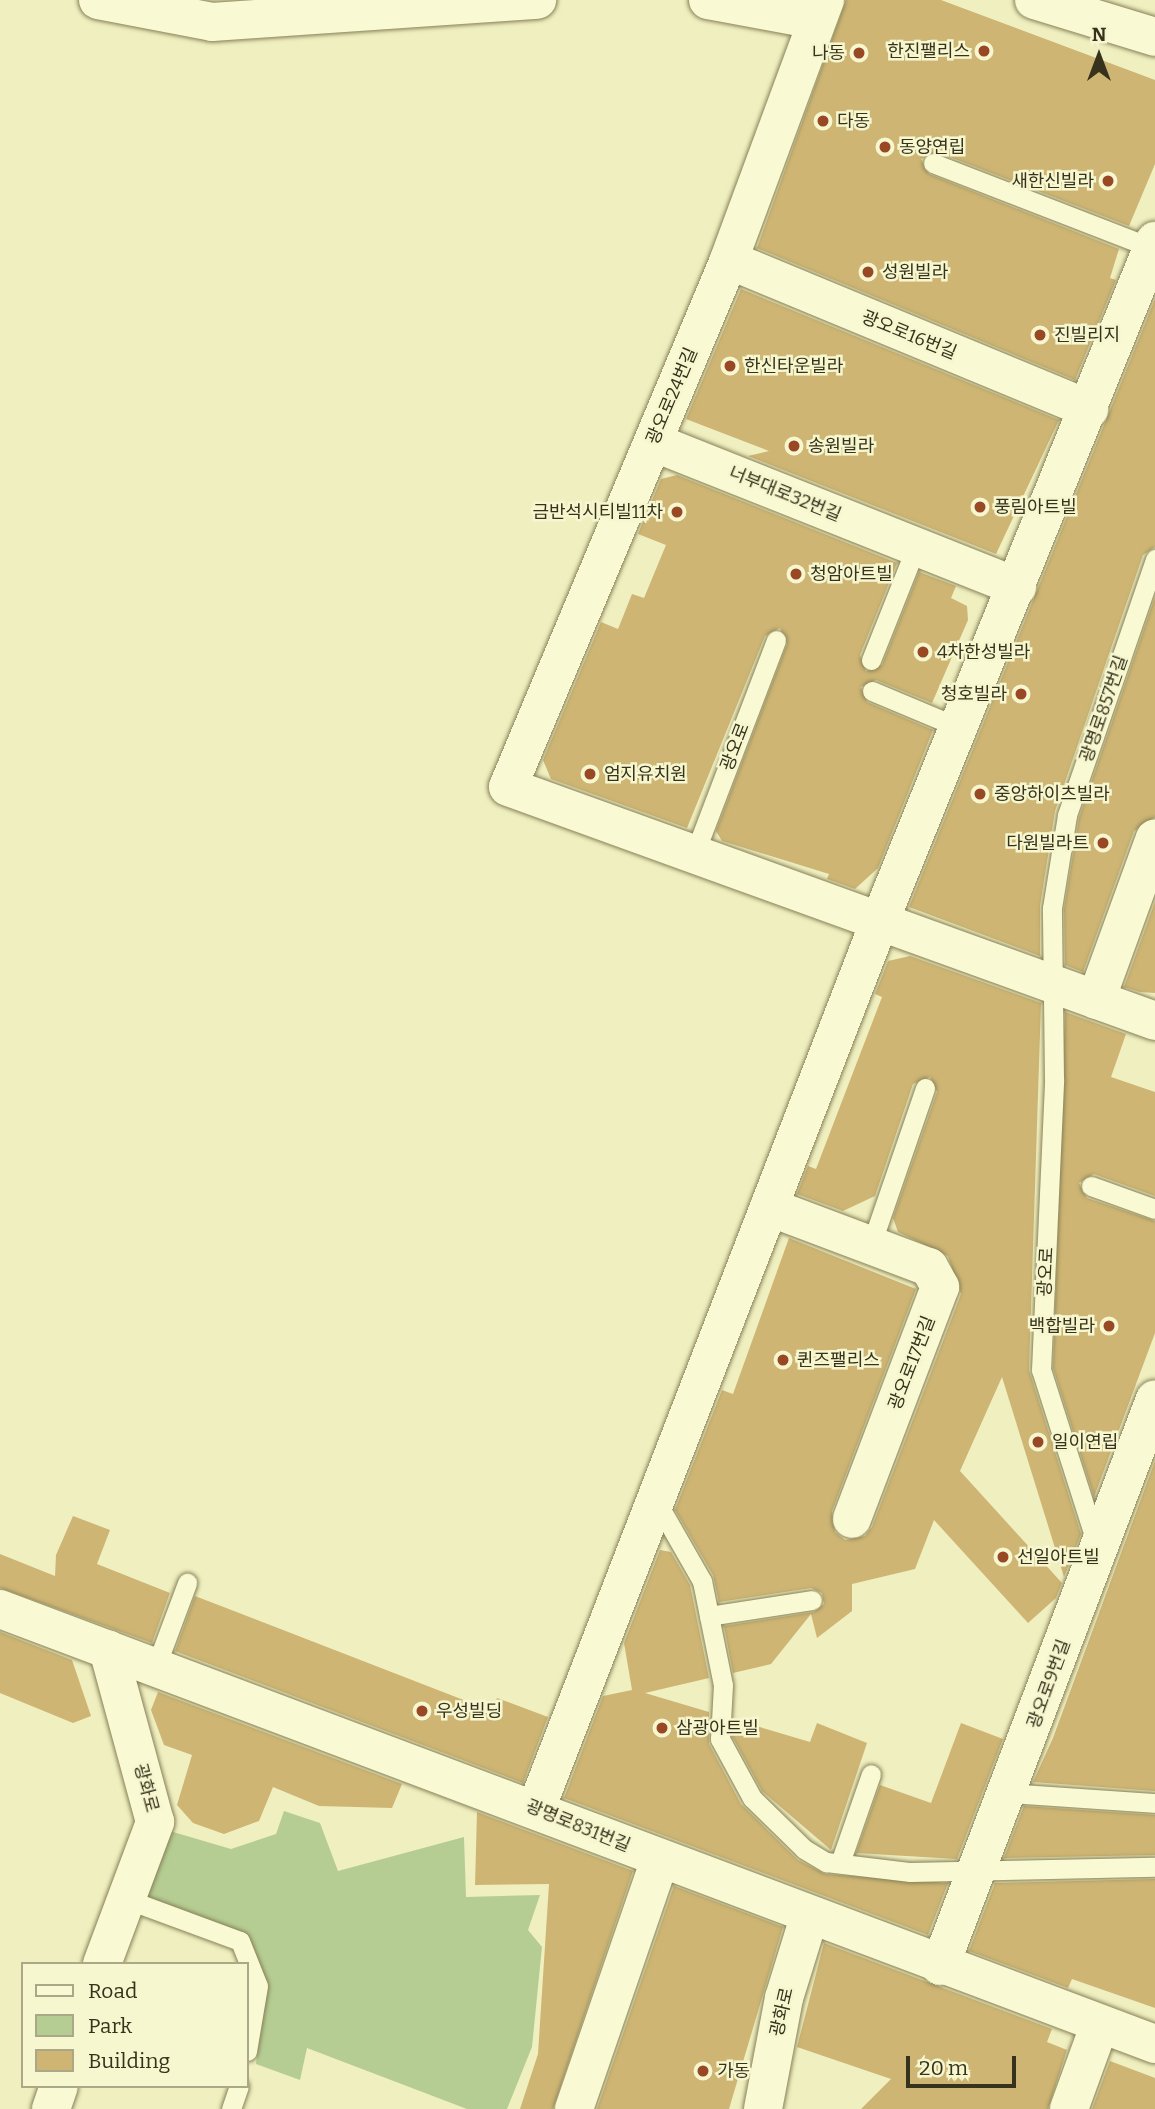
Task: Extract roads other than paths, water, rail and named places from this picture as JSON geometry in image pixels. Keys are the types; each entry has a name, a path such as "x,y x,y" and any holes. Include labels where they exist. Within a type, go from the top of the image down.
{"street":[{"path":"98,0 212,22 311,9 537,0"},
{"path":"708,0 821,10"},
{"path":"1034,0 1155,37"},
{"name":"광오로24번길","path":"694,855 508,787 729,260 821,10"},
{"path":"536,1809 879,923 1154,244"},
{"name":"광오로16번길","path":"729,260 1089,409"},
{"name":"너부대로32번길","path":"653,442 1017,587"},
{"path":"1097,1000 1155,838"},
{"path":"694,855 1155,1021"},
{"name":"광오로17번길","path":"768,1207 929,1266 940,1287 852,1520"},
{"name":"광오로9번길","path":"940,1966 980,1873 1155,1399"},
{"name":"광명로831번길","path":"0,1609 536,1809 808,1917 1155,2044"},
{"name":"광화로","path":"103,1962 129,1900 155,1822 108,1649"},
{"path":"574,2109 660,1859"},
{"name":"광화로","path":"763,2109 808,1917"},
{"path":"1069,2109 1100,2024"},
{"path":"51,2109 58,2088"}],"lane":[{"path":"933,163 1154,244"},
{"path":"872,660 916,547"},
{"name":"광명로857번길","path":"1050,985 1052,908 1067,815 1155,559"},
{"name":"광오로","path":"694,855 776,639"},
{"path":"872,691 960,728"},
{"name":"광오로","path":"1050,985 1055,1079 1041,1370 1098,1551"},
{"path":"870,1245 925,1088"},
{"path":"1091,1186 1155,1209"},
{"path":"655,1499 702,1581 723,1685 720,1739 752,1798 804,1849 840,1863 980,1873 1155,1867"},
{"path":"156,1666 187,1583"},
{"path":"709,1616 812,1600"},
{"path":"840,1863 871,1774"},
{"path":"1008,1793 1155,1803"},
{"path":"129,1900 240,1941 258,1986 248,2045"},
{"path":"231,2109 238,2088"}],"place":[{"name":"한진팰리스","path":"984,51"},
{"name":"나동","path":"859,53"},
{"name":"다동","path":"823,121"},
{"name":"동양연립","path":"885,147"},
{"name":"새한신빌라","path":"1108,181"},
{"name":"성원빌라","path":"868,272"},
{"name":"진빌리지","path":"1040,335"},
{"name":"한신타운빌라","path":"730,366"},
{"name":"송원빌라","path":"794,446"},
{"name":"풍림아트빌","path":"980,507"},
{"name":"금반석시티빌11차","path":"677,512"},
{"name":"청암아트빌","path":"796,574"},
{"name":"4차한성빌라","path":"923,652"},
{"name":"청호빌라","path":"1021,694"},
{"name":"엄지유치원","path":"590,774"},
{"name":"중앙하이츠빌라","path":"980,794"},
{"name":"다원빌라트","path":"1103,843"},
{"name":"백합빌라","path":"1109,1326"},
{"name":"퀸즈팰리스","path":"783,1360"},
{"name":"일이연립","path":"1038,1442"},
{"name":"선일아트빌","path":"1003,1557"},
{"name":"우성빌딩","path":"422,1711"},
{"name":"삼광아트빌","path":"662,1728"},
{"name":"가동","path":"703,2071"}]}
